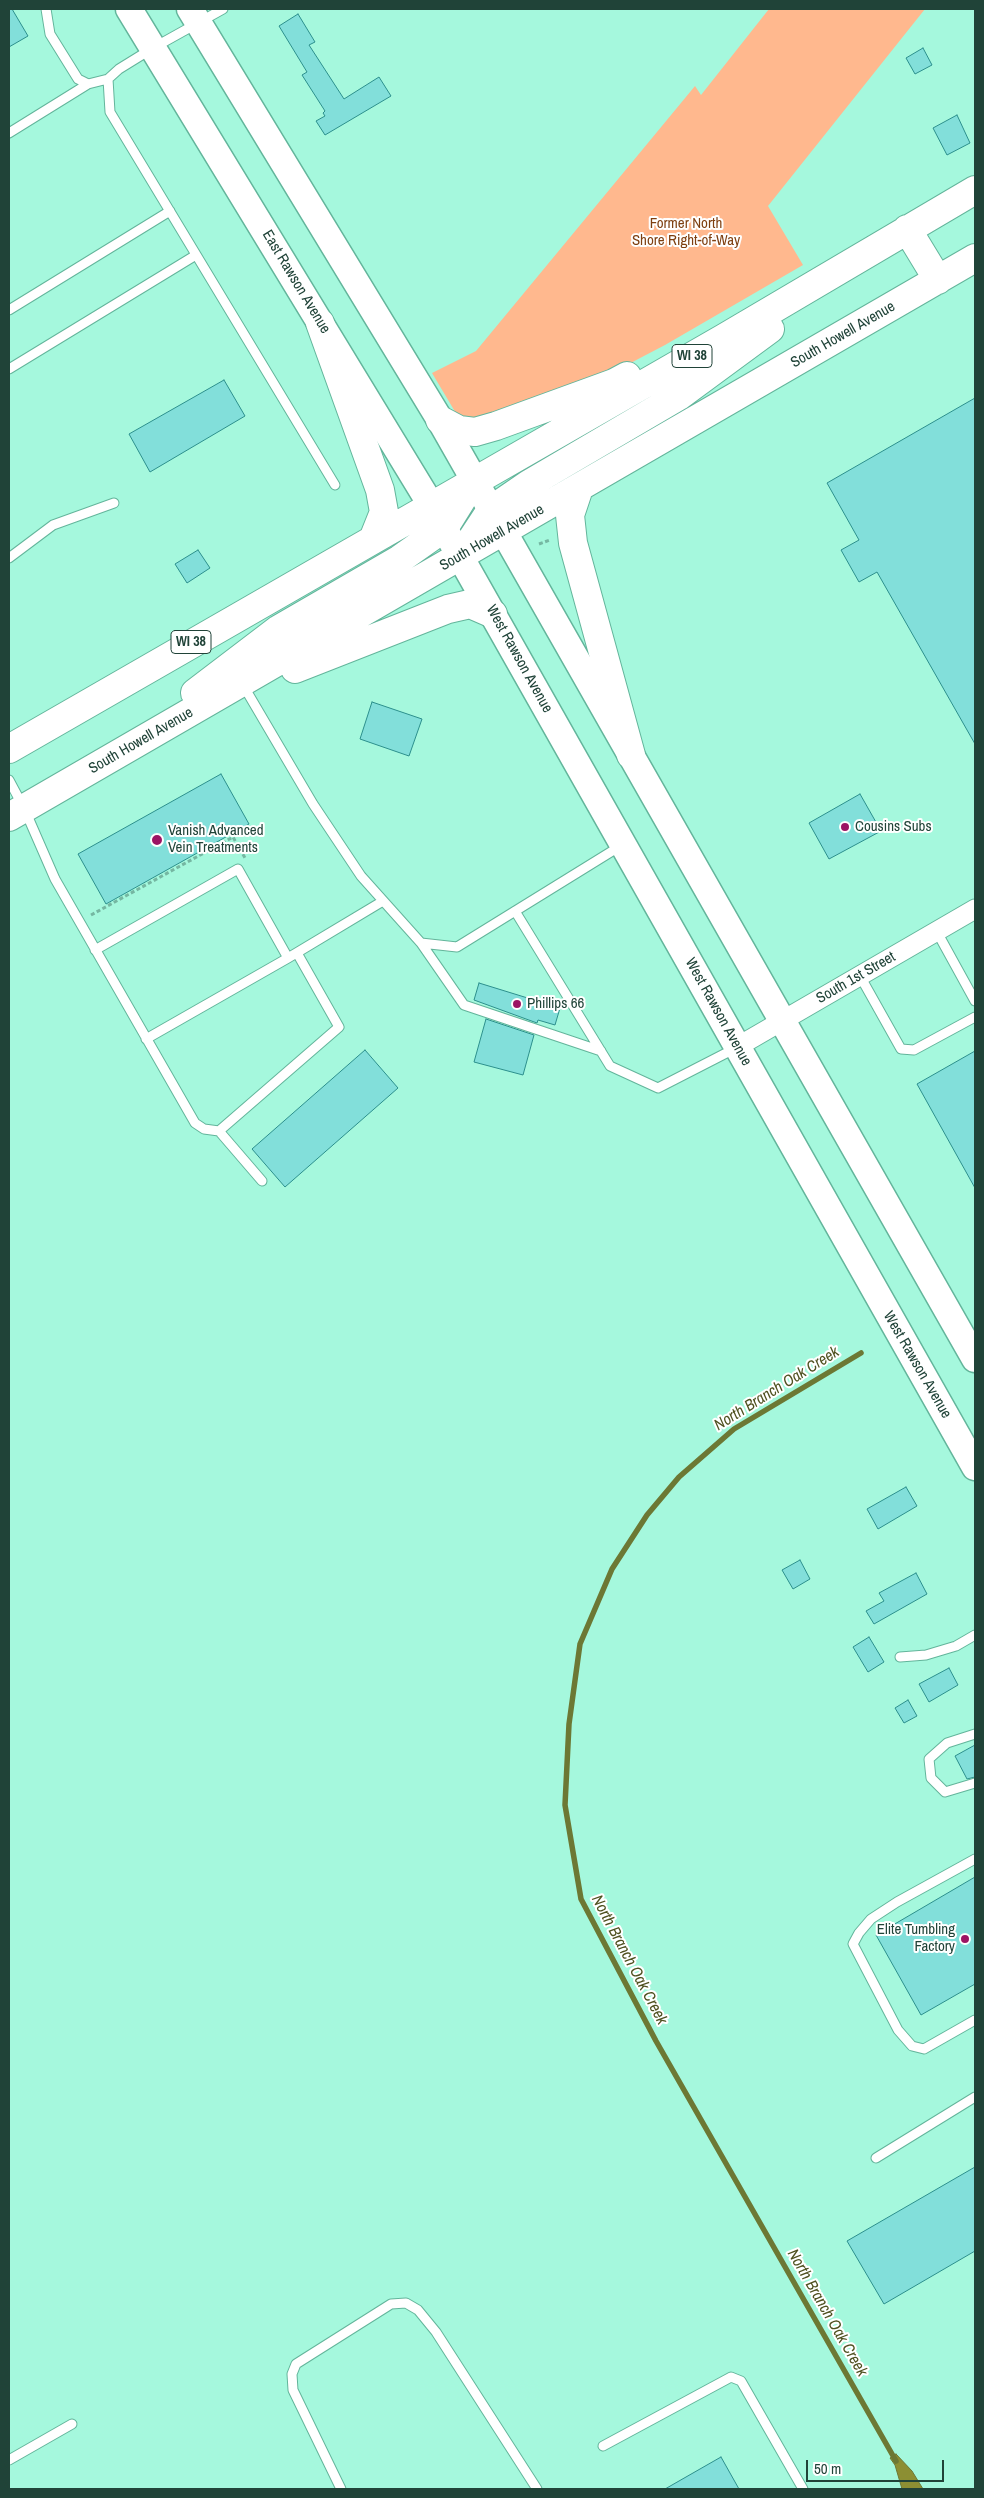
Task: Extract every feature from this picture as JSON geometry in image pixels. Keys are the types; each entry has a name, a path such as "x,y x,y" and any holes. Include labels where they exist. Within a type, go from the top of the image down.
{"main road":[{"name":"East Rawson Avenue","path":"130,9 461,556"},
{"path":"194,15 440,420 784,1020 975,1359"},
{"name":"WI 38","path":"9,749 374,537 437,516 474,480 724,338 975,190"},
{"path":"907,229 938,280"},
{"name":"South Howell Avenue","path":"17,813 156,733 223,710 245,689 461,556 497,521 580,488 975,258"},
{"path":"497,521 529,484 680,396 783,319 825,278"},
{"path":"320,323 380,490 384,512 374,537"},
{"path":"440,420 459,430 475,432 496,426 614,383 691,341 724,338"},
{"path":"580,488 570,515 573,543 631,756"},
{"path":"102,763 279,629 400,559 437,516"},
{"name":"West Rawson Avenue","path":"461,556 975,1467"},
{"path":"245,689 448,609 470,604 493,614"}],"street":[{"name":"South 1st Street","path":"737,1047 975,910"}],"lane":[{"path":"46,9 47,23 54,40 78,80 88,84"},
{"path":"9,133 88,84 108,79 119,69 153,48 194,15 223,9"},
{"path":"108,79 110,112 335,485"},
{"path":"9,310 170,211"},
{"path":"9,369 196,255"},
{"path":"9,558 54,525 114,503"},
{"path":"245,689 313,804 361,876 421,943 464,1005 601,1051"},
{"path":"9,780 17,813 195,1123 204,1129 219,1131 262,1181"},
{"path":"421,943 457,946 623,844"},
{"path":"95,950 238,869 288,958"},
{"path":"146,1039 297,953 383,900"},
{"path":"515,911 610,1066 658,1088 737,1047"},
{"path":"937,932 975,1001"},
{"path":"219,1131 338,1027 297,953"},
{"path":"860,976 901,1049 914,1050 975,1017"},
{"path":"900,1657 926,1655 956,1646 975,1634"},
{"path":"975,1734 947,1743 929,1759 931,1778 945,1792 975,1783"},
{"path":"975,1858 897,1902 871,1919 859,1933 853,1944 898,2030 912,2046 924,2049 975,2020"},
{"path":"876,2158 975,2098"},
{"path":"341,2489 293,2390 292,2374 296,2364 391,2304 406,2303 418,2310 436,2332 537,2489"},
{"path":"604,2446 730,2377 741,2381 803,2489"},
{"path":"9,2460 72,2424"}],"path":[{"path":"87,908 91,916 233,837 245,858 241,860 238,869"}],"green space":[{"name":"Former North Shore Right-of-Way","path":"769,9 925,9 768,206 803,265 665,345 621,368 486,423 457,415 432,373 476,351 695,86 701,95"}],"shaded area":[{"path":"896,2454 912,2471 923,2489 902,2489 895,2465 890,2458"}],"building":[{"path":"9,9 12,9 28,36 9,47"},
{"path":"298,14 315,42 309,45 344,99 379,77 391,96 325,135 316,121 325,116 323,113 325,111 302,75 307,72 279,26"},
{"path":"923,48 932,65 915,74 906,58"},
{"path":"957,115 970,143 947,155 933,128"},
{"path":"224,380 245,416 150,472 129,434"},
{"path":"975,398 975,744 877,572 859,582 841,550 859,540 827,483"},
{"path":"198,550 210,568 187,583 175,564"},
{"path":"372,702 422,719 409,756 360,739"},
{"path":"221,774 249,824 106,904 78,854"},
{"name":"Cousins Subs","path":"860,794 881,831 829,859 809,823"},
{"name":"Phillips 66","path":"479,983 560,1008 555,1025 538,1020 537,1023 474,1000"},
{"path":"486,1019 534,1035 523,1075 474,1062"},
{"path":"365,1050 398,1088 285,1187 252,1149"},
{"path":"975,1051 975,1188 917,1084"},
{"path":"906,1487 917,1506 878,1529 867,1509"},
{"path":"800,1560 810,1579 793,1589 782,1570"},
{"path":"916,1573 927,1594 874,1624 866,1611 884,1601 879,1593"},
{"path":"869,1637 884,1662 868,1672 853,1647"},
{"path":"949,1668 958,1685 929,1702 919,1684"},
{"path":"908,1700 917,1716 904,1723 895,1708"},
{"path":"975,1745 975,1777 967,1779 955,1756"},
{"path":"975,1877 975,1984 921,2015 876,1935"},
{"path":"975,2167 975,2251 884,2304 847,2241"},
{"path":"721,2457 739,2489 665,2489"}],"waterway":[{"name":"North Branch Oak Creek","path":"861,1353 734,1429 679,1477 647,1515 612,1569 580,1644 569,1724 565,1805 581,1899 656,2041 896,2461"}],"place":[{"name":"Cousins Subs","path":"845,827"},
{"name":"Vanish Advanced Vein Treatments","path":"157,840"},
{"name":"Phillips 66","path":"517,1004"},
{"name":"Elite Tumbling Factory","path":"965,1939"}]}
